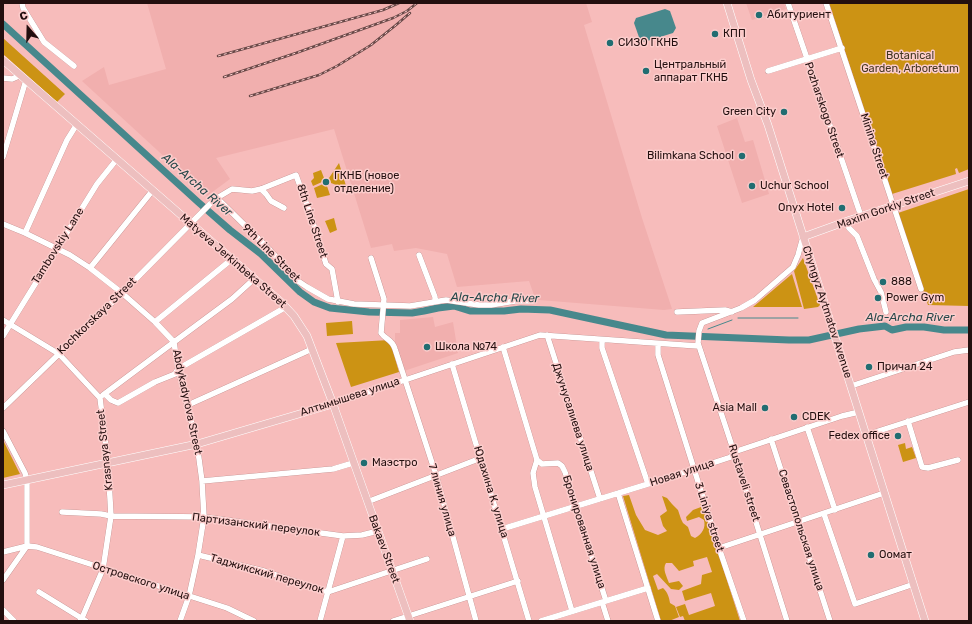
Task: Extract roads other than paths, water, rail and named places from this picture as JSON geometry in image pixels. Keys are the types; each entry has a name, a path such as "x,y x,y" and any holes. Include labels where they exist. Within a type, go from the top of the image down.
{"main road":[{"name":"Chyngyz Aytmatov Avenue","path":"727,3 804,237 925,621"},
{"name":"Matyeva Jerkinbeka Street","path":"3,60 232,259 286,307 294,316 303,328 312,349 367,502"},
{"name":"Maxim Gorkiy Street","path":"804,237 861,216 969,181"},
{"name":"Алтымышева улица","path":"3,485 197,444 333,404"},
{"name":"Bakaev Street","path":"367,502 409,618"}],"street":[{"path":"22,3 23,8 44,42 74,66"},
{"name":"Pozharskogo Street","path":"788,3 861,216"},
{"name":"Minina Street","path":"826,3 921,289"},
{"path":"768,71 842,48"},
{"path":"3,78 24,78 3,157"},
{"path":"25,233 67,140 77,124"},
{"name":"Tambovskiy Lane","path":"3,336 97,184 117,159"},
{"name":"8th Line Street","path":"217,198 232,189 252,191 296,175 326,264 332,269 338,302"},
{"path":"261,189 271,201 284,208"},
{"path":"90,268 153,190"},
{"path":"191,224 211,202 217,198"},
{"name":"9th Line Street","path":"217,198 270,250 298,281 321,295 338,302 410,306 450,300 474,305 515,301 533,301"},
{"path":"846,222 849,228 857,236 874,279 881,292 886,312"},
{"name":"Abdykadyrova Street","path":"3,224 57,248 90,268 122,292 155,322 174,342 178,369 197,444 202,482 204,517 189,596 180,621"},
{"name":"Kochkorskaya Street","path":"3,408 191,224"},
{"path":"678,312 725,310 732,312 755,300 793,267 804,237"},
{"path":"419,255 435,297 435,302"},
{"path":"371,258 384,298 383,305"},
{"path":"155,322 232,259"},
{"path":"100,398 232,299 254,279"},
{"name":"7 линия улица","path":"383,305 381,333 394,344 404,380 436,475 476,621"},
{"path":"105,394 111,400 118,403 155,382 175,374 178,369 286,307"},
{"name":"Rustaveli street","path":"732,312 705,321 698,331 698,345 734,452 786,621"},
{"name":"Krasnaya Street","path":"3,320 59,354 100,398 108,463 111,516 103,569 83,620"},
{"name":"Алтымышева улица","path":"333,404 534,337 547,335 658,344 698,345"},
{"name":"Джунусалиева улица","path":"547,335 600,499"},
{"path":"602,340 602,348 648,484"},
{"name":"3 Liniya street","path":"658,344 658,355 719,548 744,621"},
{"path":"503,347 537,460 534,473 535,486 572,611"},
{"path":"188,405 312,349"},
{"path":"851,386 942,356 969,350"},
{"name":"Юдахина К. улица","path":"452,364 530,621"},
{"path":"866,435 969,402"},
{"name":"Новая улица","path":"502,529 618,494 731,457 734,452 846,414 859,412"},
{"path":"908,421 922,467 928,468 958,460"},
{"path":"807,427 835,510"},
{"path":"3,431 25,473 27,480 27,546 3,580"},
{"name":"Севастопольская улица","path":"771,439 830,621"},
{"name":"Bakaev Street","path":"367,502 481,458"},
{"name":"Бронированная улица","path":"537,460 542,464 558,463 562,466 604,601 608,621"},
{"path":"202,482 333,469 353,463"},
{"path":"719,548 884,493"},
{"path":"618,494 658,621"},
{"name":"Партизанский переулок","path":"62,512 111,516 204,517 343,536 362,535 378,531"},
{"path":"824,514 855,604 914,584"},
{"path":"320,621 343,536"},
{"path":"3,552 27,546"},
{"name":"Островского улица","path":"27,546 37,547 227,608 254,621"},
{"name":"Таджикский переулок","path":"198,555 264,571 328,592 392,572 427,559"},
{"path":"393,621 409,618 469,596 518,581"},
{"name":"Бронированная улица","path":"541,621 648,588"},
{"path":"39,592 83,620"},
{"path":"3,610 14,621"}],"water":[{"path":"665,9 670,11 676,28 673,33 644,42 640,40 634,23 636,18"}],"waterway":[{"name":"Ala-Archa River","path":"3,24 198,202 230,230 261,254 300,292 314,302 330,308 369,312 412,313 454,306 470,311 504,311 521,309 550,310 666,335 789,340 809,340 859,329 885,326 892,330 906,327 969,330"},
{"path":"738,318 798,318"},
{"path":"708,329 732,320"}],"railway":[{"path":"218,56 383,10 399,3"},
{"path":"224,77 393,18 407,11 417,3"},
{"path":"250,96 319,75 337,66 371,45 410,13"}],"place":[{"name":"Абитуриент","path":"759,15"},
{"name":"КПП","path":"715,34"},
{"name":"СИЗО ГКНБ","path":"610,43"},
{"name":"Центральный аппарат ГКНБ","path":"646,71"},
{"name":"Green City","path":"784,112"},
{"name":"Bilimkana School","path":"742,156"},
{"name":"ГКНБ (новое отделение)","path":"326,182"},
{"name":"Uchur School","path":"752,186"},
{"name":"Onyx Hotel","path":"842,208"},
{"name":"888","path":"883,282"},
{"name":"Power Gym","path":"878,298"},
{"name":"Школа №74","path":"427,347"},
{"name":"Причал 24","path":"869,367"},
{"name":"Asia Mall","path":"765,408"},
{"name":"CDEK","path":"794,417"},
{"name":"Fedex office","path":"898,436"},
{"name":"Маэстро","path":"364,463"},
{"name":"Оомат","path":"871,555"}],"park label":[{"name":"Botanical Garden, Arboretum","path":"910,62"}]}
